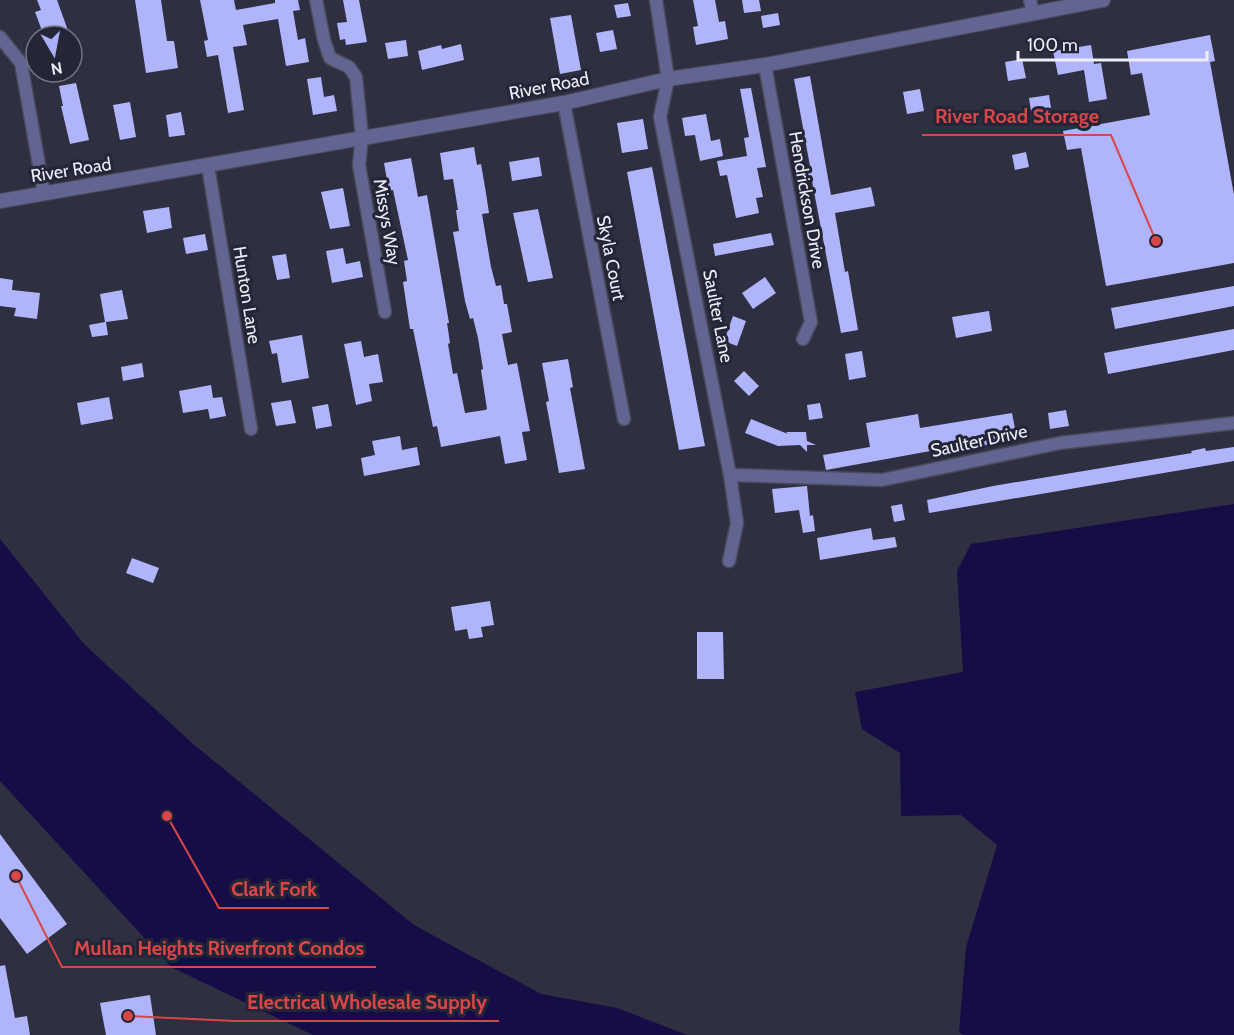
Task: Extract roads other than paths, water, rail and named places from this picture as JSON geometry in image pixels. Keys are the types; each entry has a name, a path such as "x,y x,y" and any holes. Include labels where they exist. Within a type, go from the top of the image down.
{"street":[{"name":"Missys Way","path":"316,0 330,58 349,67 356,77 362,137 359,165 385,312"},
{"path":"656,0 668,79"},
{"name":"River Road","path":"0,201 564,103 668,79 765,65 1032,6 1103,0"},
{"path":"0,37 21,63 44,193"},
{"name":"Hendrickson Drive","path":"765,65 811,322 803,339"},
{"name":"Saulter Lane","path":"668,79 660,117 730,475 737,523 729,561"},
{"name":"Skyla Court","path":"564,103 624,419"},
{"name":"Hunton Lane","path":"208,166 251,429"},
{"name":"Saulter Drive","path":"730,475 882,480 1060,443 1234,423"}],"place":[{"name":"River Road Storage","path":"1156,241"},
{"name":"Clark Fork","path":"167,816"},
{"name":"Mullan Heights Riverfront Condos","path":"16,876"},
{"name":"Electrical Wholesale Supply","path":"128,1016"}]}
